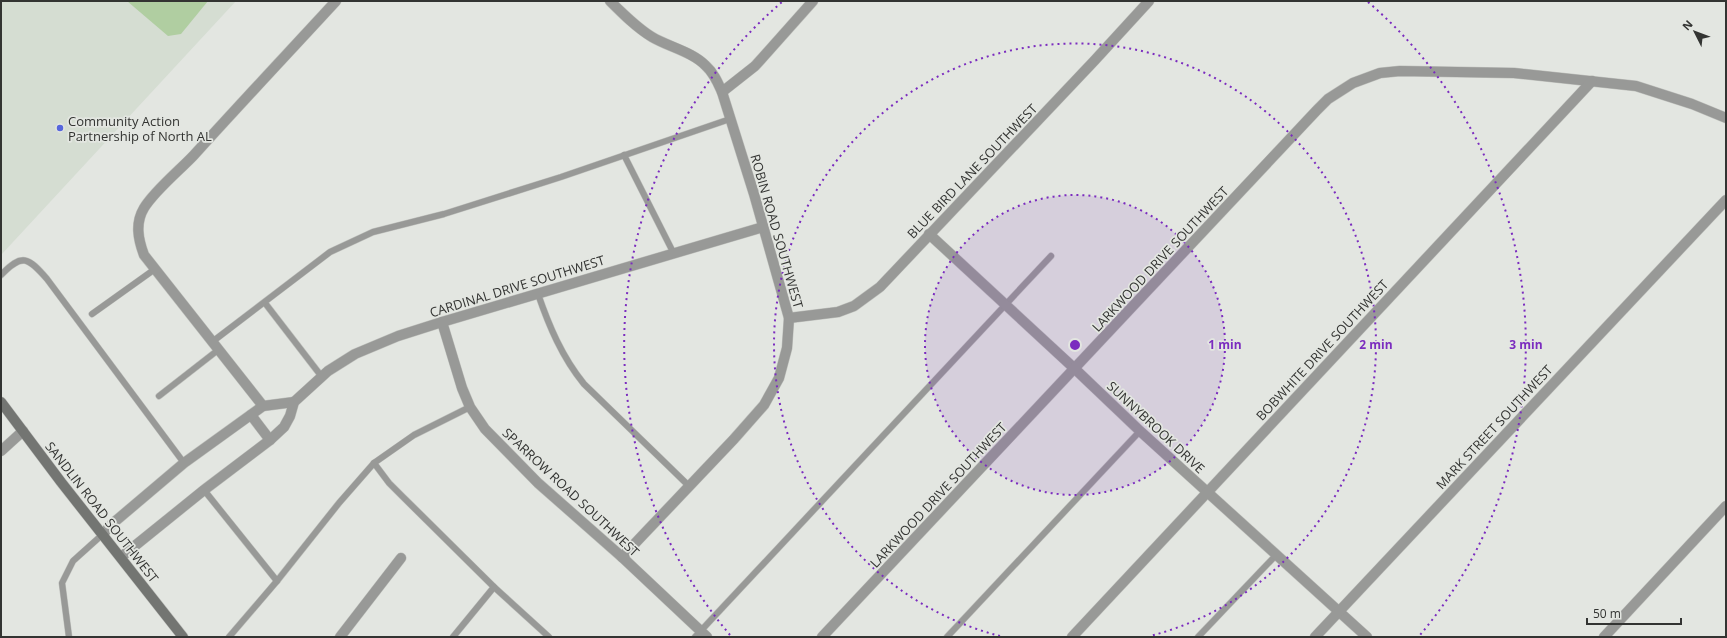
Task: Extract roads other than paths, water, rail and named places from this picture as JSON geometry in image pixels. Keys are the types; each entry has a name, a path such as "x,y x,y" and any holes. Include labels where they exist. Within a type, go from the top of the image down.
{"street":[{"path":"263,406 144,255 138,240 138,224 143,209 336,1"},
{"name":"ROBIN ROAD SOUTHWEST","path":"610,1 651,37 693,57 706,65 716,78 722,92 789,318 787,348 779,378 764,404 622,557"},
{"path":"722,92 755,66 813,1"},
{"name":"BLUE BIRD LANE SOUTHWEST","path":"789,318 838,312 854,306 880,286 1095,60 1149,1"},
{"name":"LARKWOOD DRIVE SOUTHWEST","path":"822,637 1328,99 1352,83 1380,73 1400,71 1514,73 1592,80 1636,86 1692,104 1726,118"},
{"name":"BOBWHITE DRIVE SOUTHWEST","path":"1072,637 1592,80"},
{"name":"MARK STREET SOUTHWEST","path":"1315,637 1726,200"},
{"name":"CARDINAL DRIVE SOUTHWEST","path":"121,557 204,490 270,440 284,427 290,416 294,402 322,377 355,354 398,336 442,322 673,252 763,227"},
{"name":"SUNNYBROOK DRIVE","path":"929,234 1140,431 1367,637"},
{"name":"SPARROW ROAD SOUTHWEST","path":"442,322 462,388 470,407 485,430 538,483 622,557 700,635"},
{"name":"SANDLIN ROAD SOUTHWEST","path":"1,402 183,637"},
{"path":"103,534 112,524 184,463 263,406 294,402"},
{"path":"251,415 270,440"},
{"path":"1,451 22,431"},
{"path":"1604,637 1726,506"},
{"path":"340,637 401,558"}],"lane":[{"path":"159,396 265,303 330,252 373,232 444,214 730,119"},
{"path":"624,155 673,252"},
{"path":"700,635 1051,256"},
{"path":"1,275 12,263 24,260 34,264 47,279 184,463"},
{"path":"92,314 155,269"},
{"path":"538,294 554,336 572,370 584,384 689,486"},
{"path":"265,303 322,377"},
{"path":"229,637 277,581 339,503 374,463 414,435 470,407"},
{"path":"947,637 1140,431"},
{"path":"374,463 389,483 494,587 549,637"},
{"path":"204,490 277,581"},
{"path":"69,637 62,583 73,561 103,534"},
{"path":"1198,637 1277,554"},
{"path":"454,637 494,587"}],"place":[{"name":"Community Action Partnership of North AL","path":"60,128"}]}
